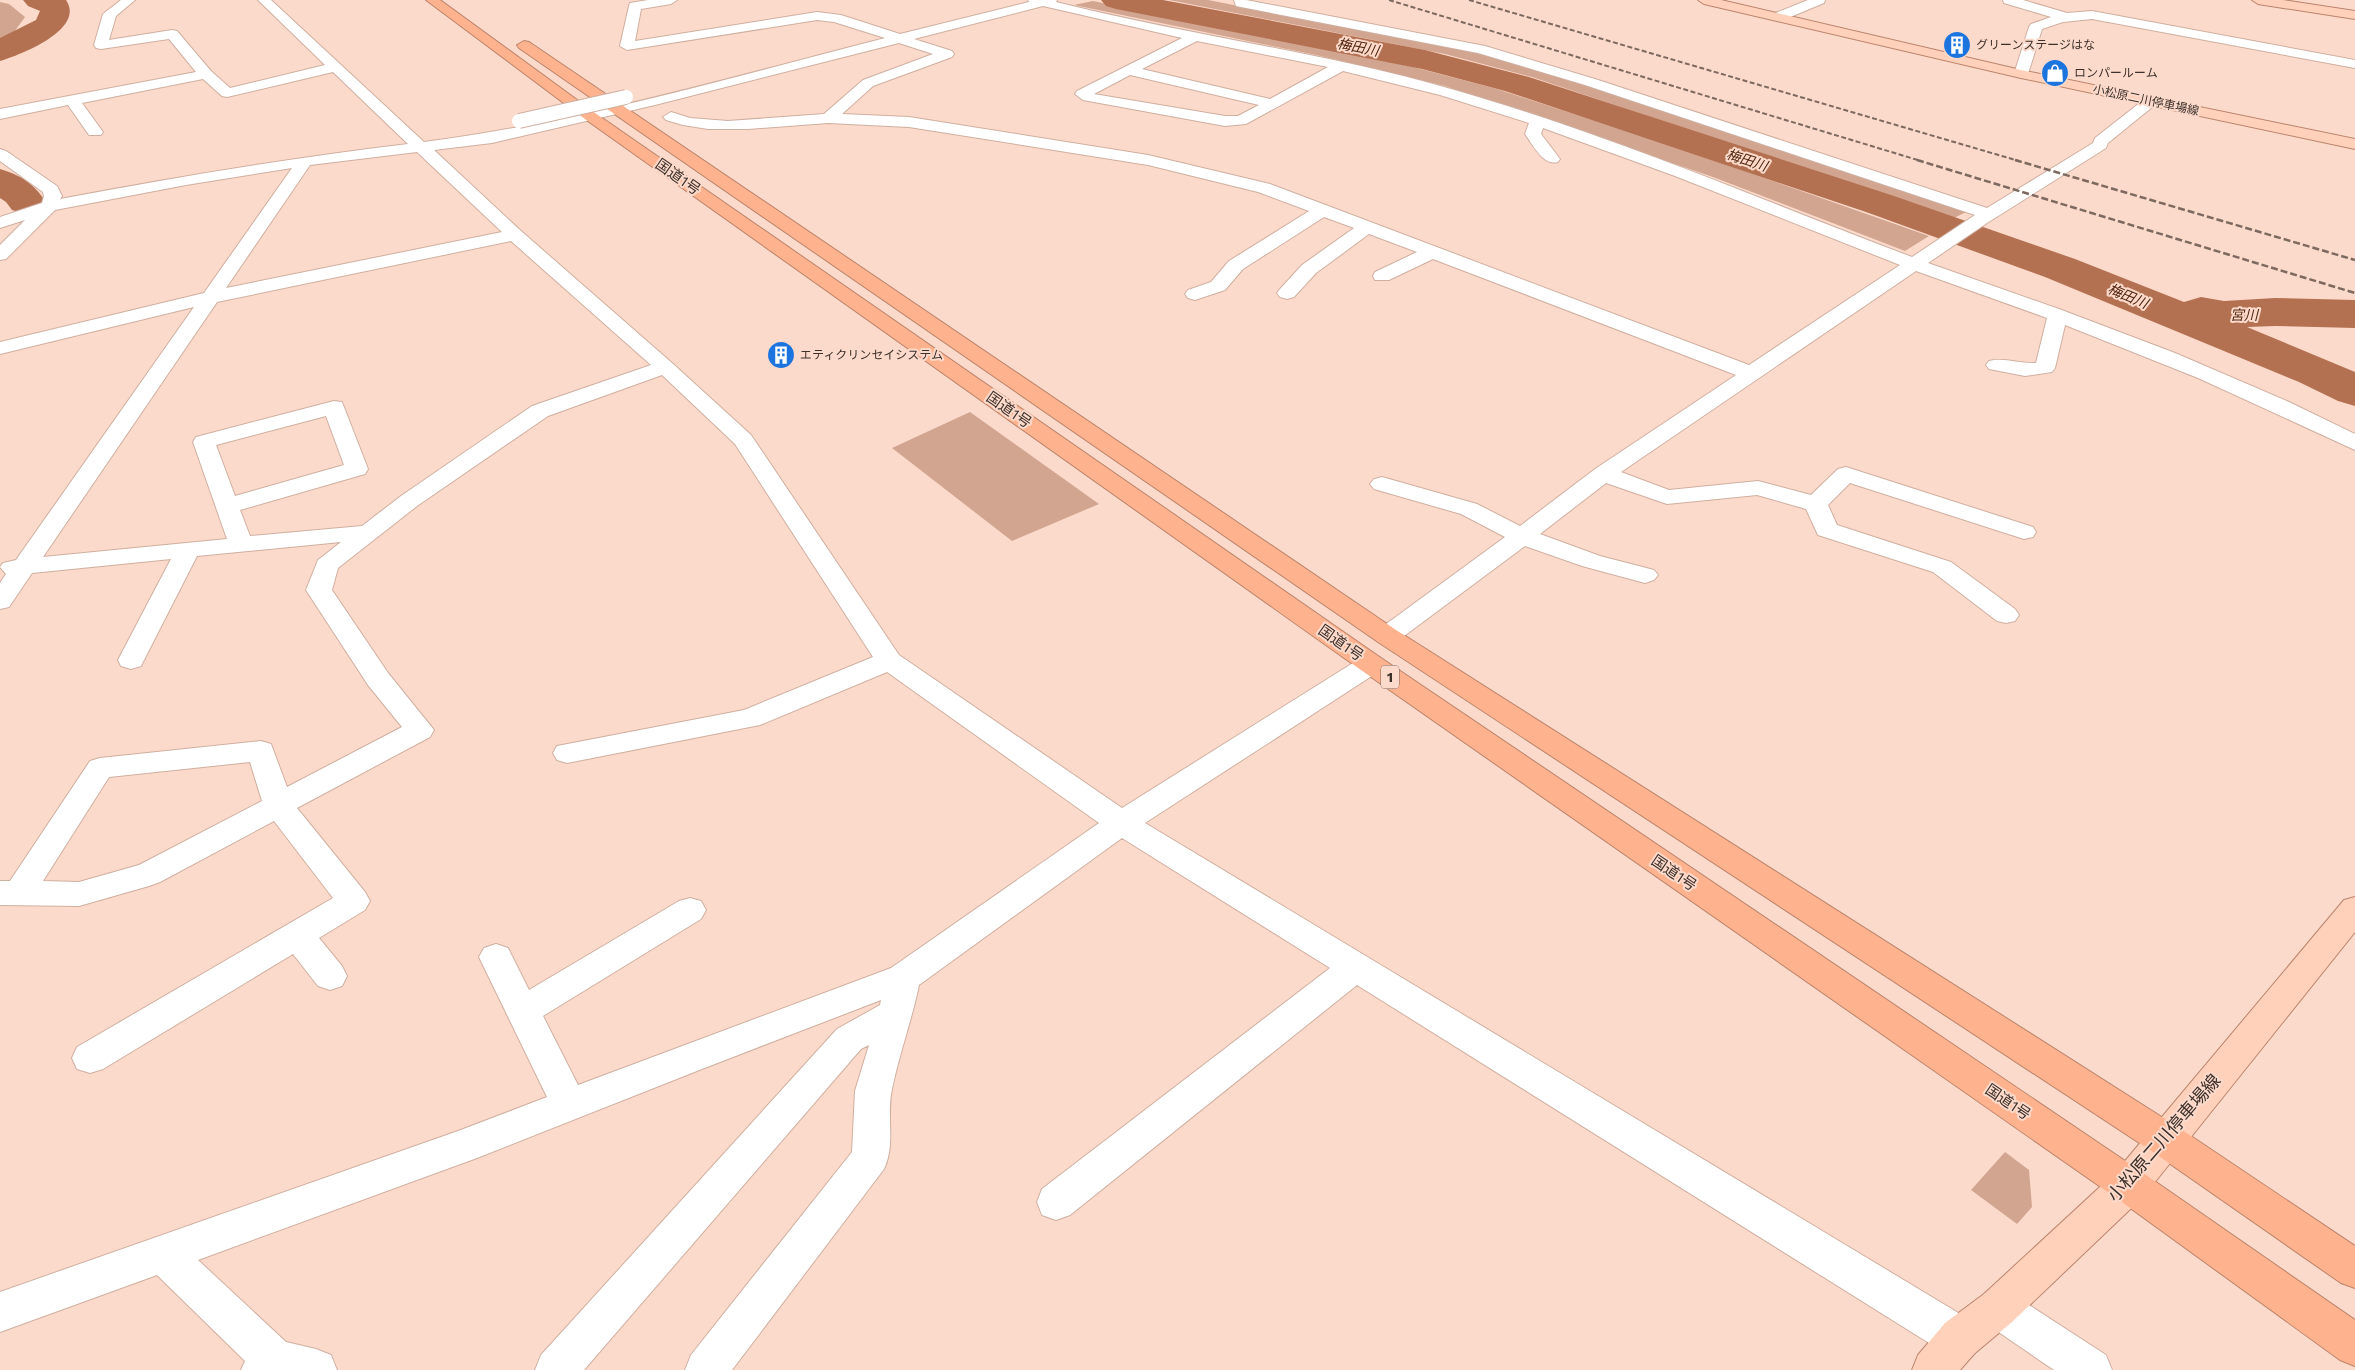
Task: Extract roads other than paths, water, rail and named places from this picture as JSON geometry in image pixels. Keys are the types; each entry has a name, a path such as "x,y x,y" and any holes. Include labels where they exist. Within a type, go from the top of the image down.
{"highway":[{"name":"国道1号","path":"432,0 590,116 1379,650 2166,1140 2355,1269"},
{"name":"国道1号","path":"458,0 622,103 1379,650 2355,1345"}],"main road":[{"name":"小松原二川停車場線","path":"1704,0 2021,74 2355,144"},
{"path":"2258,0 2355,15"},
{"name":"小松原二川停車場線","path":"1933,1370 1960,1338 1998,1308 2129,1184 2355,909"}],"street":[{"path":"129,0 110,14 101,45 172,34 206,74 227,93 336,66"},
{"path":"264,0 515,235 665,367 743,440 889,661 1121,823 1960,1338"},
{"path":"670,0 636,6 627,46 817,16 836,18 946,54 868,83 828,118"},
{"path":"1240,0 1241,3 1251,7 1295,12 1489,51 1590,82 1985,216"},
{"path":"1778,17 1819,0"},
{"path":"2009,0 2063,16"},
{"path":"520,121 622,103 898,38 1044,1 1194,37 1341,66 1445,92 1538,122 1918,261 2057,315 2255,394 2355,443"},
{"path":"1762,13 1774,1"},
{"path":"2021,74 2036,27 2051,19 2063,16 2092,15 2355,64"},
{"path":"1194,37 1085,92 1083,96 1236,122 1245,120 1341,66"},
{"path":"1127,70 1274,104"},
{"path":"0,114 206,74"},
{"path":"72,100 95,132"},
{"path":"556,1370 849,1039 900,996 970,928 1121,823 1379,650 1603,474 1985,216 2100,145 2101,141 2152,101"},
{"path":"0,222 49,206 186,180 305,161 492,138 590,116 622,103"},
{"path":"671,117 692,123 717,126 794,118 909,122 1148,160 1264,188 1753,374"},
{"path":"1538,122 1533,134 1552,159"},
{"path":"0,154 51,190 53,196 49,206 0,255"},
{"path":"0,600 12,568 212,297 305,161"},
{"path":"1195,294 1218,286 1236,265 1323,210"},
{"path":"1287,293 1309,269 1366,228"},
{"path":"0,348 212,297 515,235"},
{"path":"1382,276 1432,252"},
{"path":"1996,365 2025,370 2045,368 2057,315"},
{"path":"9,894 79,894 149,874 420,730 378,679 319,590 327,565 409,501 540,411 665,367"},
{"path":"227,506 357,469 334,407 204,442 227,506 241,544"},
{"path":"1603,474 1667,497 1758,488 1816,504"},
{"path":"1816,504 1846,474 2024,532"},
{"path":"1382,484 1469,510 1522,536 1591,561 1645,575"},
{"path":"1816,504 1827,530 1942,567 2006,615"},
{"path":"12,568 241,544 369,533"},
{"path":"132,660 188,550"},
{"path":"567,753 750,718 889,661"},
{"path":"9,894 100,768 261,751 278,805 354,901 90,1058"},
{"path":"522,1011 690,910"},
{"path":"297,935 330,976"},
{"path":"496,957 569,1105"},
{"path":"1056,1202 1355,966"},
{"path":"0,1312 464,1146 569,1105 900,996"},
{"path":"706,1370 871,1157 873,1092 900,996"},
{"path":"164,1254 269,1366 316,1370"},
{"path":"1998,1308 2092,1370"}],"waterway":[{"path":"0,51 47,27 54,18 55,6 38,0"},
{"name":"梅田川","path":"1116,0 1425,60 1517,84 1880,204 2060,268 2316,372 2355,391"},
{"path":"0,181 21,194 26,202"},
{"name":"宮川","path":"2201,311 2224,315 2275,312 2355,314"}],"railway":[{"path":"1389,0 1921,161"},
{"path":"1469,0 2019,161"},
{"path":"1917,160 2355,293"},
{"path":"2015,160 2355,260"}],"place":[{"name":"グリーンステージはな","path":"1957,45"},
{"name":"ロンパールーム","path":"2055,73"},
{"name":"エティクリンセイシステム","path":"781,355"}]}
